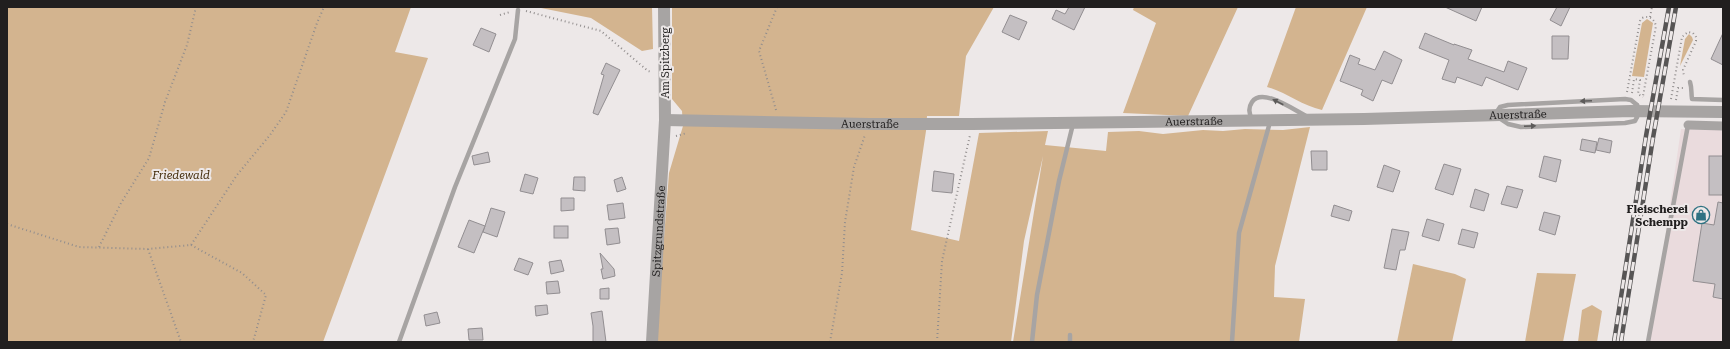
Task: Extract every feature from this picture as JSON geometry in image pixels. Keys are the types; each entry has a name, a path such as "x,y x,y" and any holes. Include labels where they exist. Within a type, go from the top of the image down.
{"street":[{"name":"Am Spitzberg","path":"664,7 665,120"},
{"name":"Auerstraße","path":"665,120 869,124 972,124 1270,120 1631,111 1723,112"},
{"name":"Spitzgrundstraße","path":"652,342 665,120"},
{"path":"1688,125 1723,126"}],"lane":[{"path":"400,342 455,187 515,39 518,10"},
{"path":"1690,82 1692,87 1692,99 1723,100"},
{"path":"1252,120 1249,111 1250,106 1254,99 1260,96 1270,97 1313,119"},
{"path":"1625,100 1631,100 1637,105 1638,109 1635,121 1625,123 1521,127 1508,124 1493,115 1500,107 1508,105 1625,100"},
{"path":"1232,342 1239,233 1270,120"},
{"path":"1032,342 1037,295 1059,181 1074,123"},
{"path":"1648,342 1688,125"},
{"path":"1070,335 1070,342"}],"path":[{"path":"98,248 121,203 149,158 165,102 187,45 196,7"},
{"path":"191,245 237,175 270,135 286,112 324,7"},
{"path":"777,7 759,51 779,122"},
{"path":"1650,17 1652,7"},
{"path":"500,15 518,10 601,31 648,71 664,75"},
{"path":"1625,100 1640,21 1642,18 1650,17 1654,20 1656,26 1643,96 1638,94 1640,80 1634,79 1632,91"},
{"path":"1670,102 1682,37 1688,32 1692,33 1696,37 1696,41 1683,70 1684,76 1690,82"},
{"path":"1676,102 1678,88 1684,88"},
{"path":"830,342 842,273 845,222 854,167 869,124"},
{"path":"937,342 942,261 972,124"},
{"path":"7,224 79,247 148,249 191,245 242,273 266,295 253,342"},
{"path":"148,249 181,342"}],"shaded area":[{"path":"1681,129 1723,130 1723,342 1647,342 1658,287"}],"green space":[{"name":"Friedewald","path":"7,7 411,7 395,52 428,58 323,342 7,342"},
{"path":"536,7 652,7 653,49 642,51 591,18"},
{"path":"672,7 994,7 966,56 959,116 927,116 911,230 959,241 979,133 1048,131 1045,145 1106,151 1108,132 1139,131 1163,134 1203,130 1283,130 1310,127 1275,266 1274,297 1305,299 1299,342 1013,342 1043,156 1024,241 1011,342 656,342 669,173 683,126 682,111 672,99"},
{"path":"1134,7 1238,7 1188,116 1123,113 1156,23 1133,10"},
{"path":"1296,7 1367,7 1322,110 1267,87"},
{"path":"1647,19 1653,23 1644,77 1632,76 1642,23"},
{"path":"1689,34 1693,40 1680,66 1685,39"},
{"path":"1413,264 1455,274 1466,279 1452,342 1397,342"},
{"path":"1537,273 1576,274 1563,342 1525,342"},
{"path":"1592,305 1602,311 1597,342 1578,342 1582,310"}],"building":[{"path":"1069,7 1085,7 1074,30 1052,19 1056,10 1065,14"},
{"path":"1445,7 1482,7 1476,21"},
{"path":"1557,7 1570,7 1561,26 1550,20"},
{"path":"1010,15 1027,22 1019,40 1002,32"},
{"path":"481,28 496,34 489,52 473,45"},
{"path":"1425,33 1454,45 1472,50 1468,59 1504,72 1508,61 1527,68 1518,90 1486,77 1482,86 1457,77 1455,83 1442,79 1449,60 1419,48"},
{"path":"1723,33 1723,65 1711,59"},
{"path":"1552,36 1569,36 1568,59 1552,59"},
{"path":"1384,51 1402,60 1392,84 1382,80 1373,101 1361,95 1363,90 1340,81 1350,55 1360,59 1358,64 1375,70"},
{"path":"606,63 620,70 598,115 593,113 604,75 601,74"},
{"path":"1599,138 1612,141 1610,153 1596,150"},
{"path":"1582,139 1597,142 1595,153 1580,150"},
{"path":"1311,151 1327,151 1327,170 1312,170"},
{"path":"488,152 490,162 474,165 472,156"},
{"path":"1544,156 1561,160 1556,182 1539,177"},
{"path":"1709,156 1723,156 1723,195 1709,195"},
{"path":"1444,164 1461,169 1453,195 1435,189"},
{"path":"1384,165 1400,171 1393,192 1377,187"},
{"path":"934,171 954,174 952,193 932,191"},
{"path":"525,174 538,178 533,194 520,191"},
{"path":"574,177 585,177 585,191 573,190"},
{"path":"622,177 626,189 617,192 614,180"},
{"path":"1507,186 1523,190 1517,208 1501,204"},
{"path":"1475,189 1489,194 1484,211 1470,207"},
{"path":"561,198 574,198 574,210 561,211"},
{"path":"1718,202 1723,203 1723,299 1713,297 1715,284 1693,281 1702,223 1714,225"},
{"path":"623,203 625,218 609,220 607,205"},
{"path":"1334,205 1352,211 1349,221 1331,216"},
{"path":"491,208 505,212 497,237 483,232"},
{"path":"1544,212 1560,216 1555,235 1539,230"},
{"path":"1427,219 1444,224 1439,241 1422,236"},
{"path":"469,220 485,226 474,253 458,247"},
{"path":"554,226 568,226 568,238 554,238"},
{"path":"618,228 620,243 607,245 605,229"},
{"path":"1392,229 1409,232 1405,250 1400,250 1396,270 1384,268"},
{"path":"1462,229 1478,233 1474,248 1458,244"},
{"path":"600,253 614,269 615,276 603,279"},
{"path":"519,258 533,263 528,275 514,270"},
{"path":"561,260 564,271 551,274 549,262"},
{"path":"558,281 560,293 547,294 546,282"},
{"path":"609,288 609,299 600,299 600,289"},
{"path":"547,305 548,314 536,316 535,306"},
{"path":"602,311 606,342 593,342 591,313"},
{"path":"437,312 440,323 426,326 424,315"},
{"path":"482,328 483,340 469,340 468,329"}],"railway":[{"path":"1614,342 1646,136 1669,7"},
{"path":"1621,342 1653,138 1676,7"}],"place":[{"name":"Fleischerei Schempp","path":"1701,215"}]}
